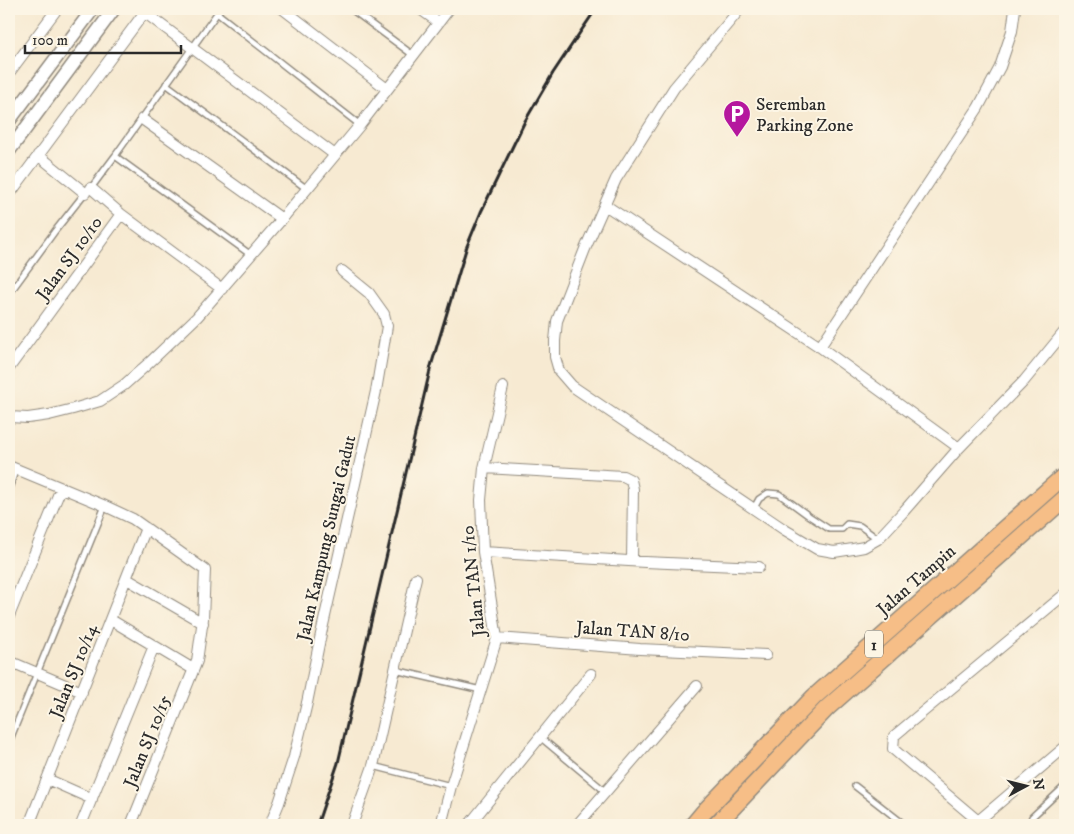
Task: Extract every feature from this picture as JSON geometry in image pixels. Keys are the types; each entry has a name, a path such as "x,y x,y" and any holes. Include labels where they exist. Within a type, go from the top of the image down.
{"highway":[{"name":"Jalan Tampin","path":"693,825 703,812 814,697 1065,475"},
{"name":"1","path":"716,825 827,708 1065,498"}],"street":[{"path":"9,74 13,59 57,9"},
{"path":"9,121 93,9"},
{"path":"9,151 114,9"},
{"path":"282,9 387,89"},
{"path":"420,9 438,22"},
{"path":"9,417 28,418 49,415 74,410 100,401 124,385 150,362 197,317 282,219 360,125 448,9"},
{"path":"740,9 674,88 616,179 585,249 558,321 555,357 559,371 572,386 785,530 817,548 834,552 864,547 878,539 959,448 1024,381 1065,331"},
{"path":"820,348 978,108 1000,67 1012,31 1015,9"},
{"path":"9,195 144,10 336,155"},
{"path":"142,118 282,219"},
{"path":"38,155 222,289"},
{"path":"605,205 820,348 959,448"},
{"name":"Jalan SJ 10/10","path":"9,368 121,214"},
{"name":"Jalan Kampung Sungai Gadut","path":"270,825 294,756 307,703 376,391 387,326 384,314 369,293 342,271"},
{"name":"Jalan TAN 1/10","path":"441,825 451,786 497,638 483,552 481,500 484,468 503,387"},
{"path":"13,467 134,519 146,528"},
{"path":"484,468 624,476 632,480 632,561"},
{"path":"9,616 61,488"},
{"name":"Jalan SJ 10/14","path":"29,825 146,528"},
{"name":"Jalan SJ 10/15","path":"131,825 197,661 203,623 205,570 146,528"},
{"path":"483,552 759,567"},
{"path":"352,825 373,766 416,578"},
{"path":"127,579 203,623"},
{"path":"1065,594 894,736 893,749 980,823 1065,747"},
{"path":"111,620 193,669"},
{"name":"Jalan TAN 8/10","path":"497,638 640,649 766,655"},
{"path":"81,825 154,646"},
{"path":"9,661 82,692"},
{"path":"469,825 591,674"},
{"path":"577,825 697,686"},
{"path":"47,779 92,799"}],"lane":[{"path":"351,9 413,55"},
{"path":"9,294 55,231 115,156 219,11 360,125"},
{"path":"166,84 307,189"},
{"path":"115,156 251,254"},
{"path":"9,488 13,467"},
{"path":"754,508 759,499 768,493 779,494 829,529 842,529 847,524 860,526 878,539"},
{"path":"9,742 105,506"},
{"path":"395,670 481,690"},
{"path":"540,737 606,792"},
{"path":"373,766 451,786"},
{"path":"855,786 905,825"},
{"path":"1030,825 1032,817 1065,786"}],"railway":[{"path":"317,825 338,763 431,366 467,246 481,212 525,121 553,73 596,9"}],"place":[{"name":"Seremban Parking Zone","path":"737,138"}]}
